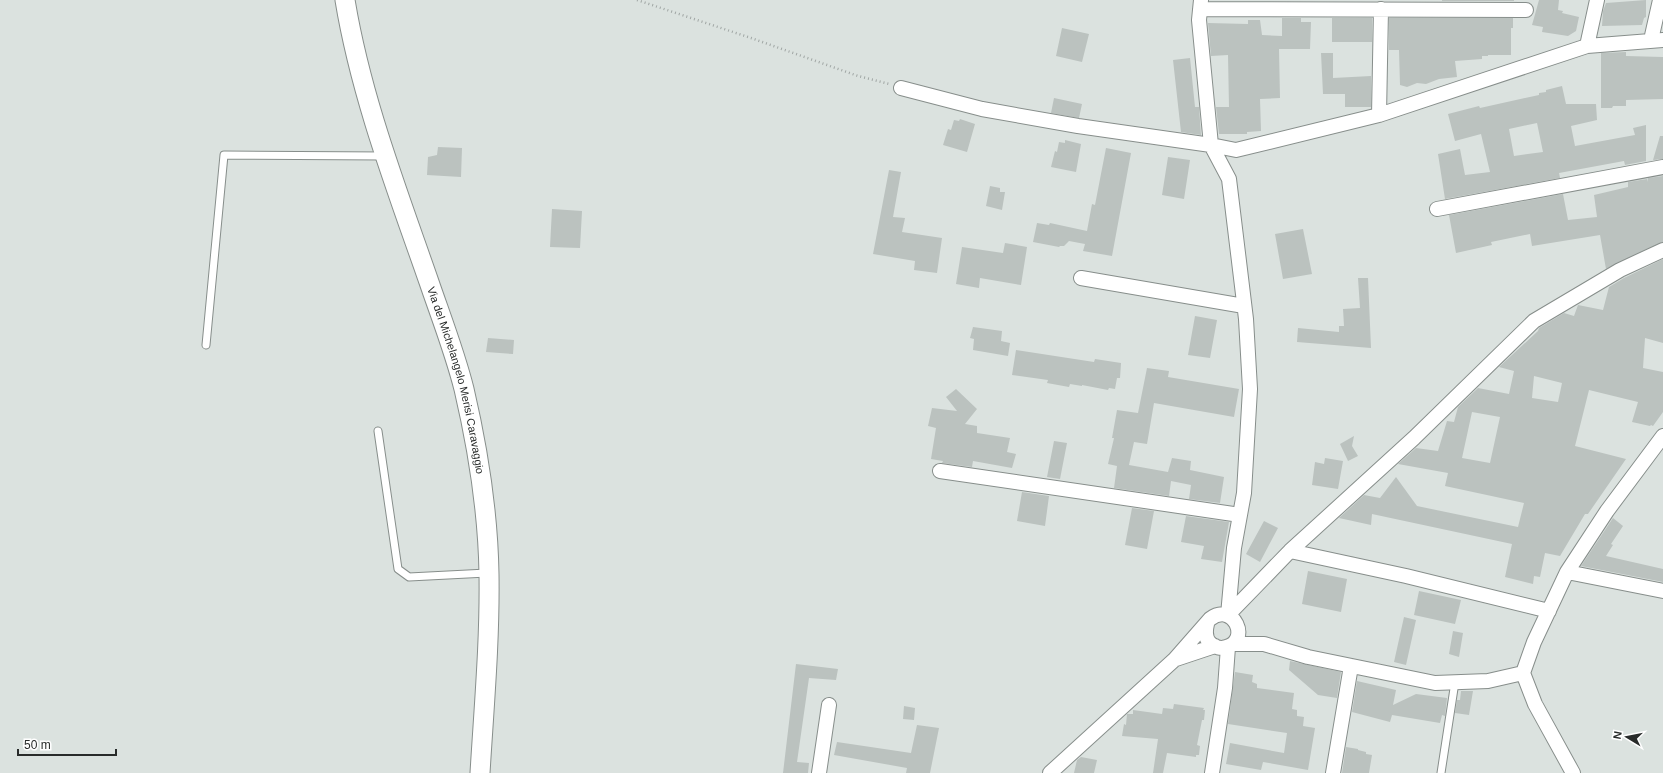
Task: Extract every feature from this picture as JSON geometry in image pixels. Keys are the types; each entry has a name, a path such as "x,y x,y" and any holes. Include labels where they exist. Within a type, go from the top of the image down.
{"street":[{"name":"Via del Michelangelo Merisi Caravaggio","path":"345,0 361,77 386,156 439,309 463,387 480,470 489,573 480,773"},
{"path":"1587,46 1597,0"},
{"path":"901,88 982,109 1078,126 1236,150 1379,115 1587,46 1657,40 1660,0"},
{"path":"1228,615 1234,548 1244,493 1250,389 1244,306 1229,179 1211,145 1199,20 1200,5 1381,9 1526,10"},
{"path":"1379,115 1381,9"},
{"path":"1437,209 1663,166"},
{"path":"1228,615 1290,551 1414,438 1534,321 1620,270 1663,250"},
{"path":"1081,278 1244,306"},
{"path":"1573,773 1535,704 1523,673 1534,642 1567,572 1607,511 1663,436"},
{"path":"940,471 1240,515"},
{"path":"1290,551 1406,576 1549,611"},
{"path":"1567,572 1663,591"},
{"path":"1050,773 1174,660 1207,624 1215,616 1220,614 1228,615 1234,619 1238,626 1239,632 1236,640 1225,646 1210,643 1205,632 1207,624"},
{"path":"1238,626 1264,644 1308,657 1435,683 1488,681 1523,673"},
{"path":"1174,660 1225,646 1264,644"},
{"path":"1212,773 1225,688 1225,646"},
{"path":"1333,773 1351,666"},
{"path":"819,773 829,705"}],"lane":[{"path":"206,345 224,155 386,156"},
{"path":"378,431 398,569 409,578 489,573"},
{"path":"1441,773 1455,682"}],"path":[{"path":"637,0 858,76 901,88"}],"building":[{"path":"1514,0 1514,1 1442,1"},
{"path":"1539,0 1559,0 1558,10 1563,11 1562,13 1579,17 1576,31 1568,36 1542,32 1543,27 1532,25"},
{"path":"1646,0 1646,17 1644,18 1642,25 1602,26 1603,11 1606,3"},
{"path":"1282,18 1301,18 1301,22 1311,22 1310,49 1279,49 1280,98 1260,99 1261,131 1247,132 1247,134 1219,134 1216,107 1229,107 1228,55 1211,56 1208,23 1248,24 1248,20 1260,20 1262,35 1282,36"},
{"path":"1332,18 1372,18 1372,42 1332,42"},
{"path":"1389,18 1513,18 1513,28 1511,28 1511,55 1488,55 1482,56 1482,59 1455,61 1457,77 1439,79 1426,84 1417,83 1407,87 1400,85 1399,50 1389,50"},
{"path":"1062,28 1089,34 1082,62 1056,56"},
{"path":"1626,52 1626,56 1663,57 1663,99 1626,100 1626,106 1601,108 1601,53"},
{"path":"1321,53 1333,53 1333,78 1371,76 1371,107 1345,107 1345,94 1323,94"},
{"path":"1190,58 1195,107 1199,107 1201,135 1181,132 1173,60"},
{"path":"1562,86 1566,104 1596,104 1597,120 1571,126 1575,146 1635,135 1633,128 1646,125 1646,161 1625,165 1624,161 1559,173 1560,178 1445,199 1438,154 1460,149 1465,175 1490,172 1481,134 1455,141 1448,114 1479,106 1480,108 1539,95 1539,93 1546,92 1546,90","holes":["1537,123 1543,152 1514,156 1509,129"]},
{"path":"1054,98 1082,104 1079,118 1051,113"},
{"path":"960,119 975,124 967,152 943,145 948,129 951,130 954,120 959,121"},
{"path":"1660,136 1663,136 1663,159 1653,160"},
{"path":"1065,140 1081,144 1076,172 1051,167 1059,142 1065,143"},
{"path":"438,147 462,148 461,177 427,175 428,157 437,155"},
{"path":"1106,148 1131,153 1112,256 1083,251 1085,244 1069,241 1064,246 1059,247 1033,242 1037,223 1049,225 1050,223 1087,231 1092,204 1095,205"},
{"path":"1168,157 1190,160 1184,199 1162,195"},
{"path":"889,170 901,172 893,217 905,218 902,232 942,238 937,273 914,270 915,261 873,254"},
{"path":"1663,176 1663,242 1606,269 1600,235 1532,246 1530,234 1491,242 1492,245 1456,253 1449,215 1563,194 1568,220 1597,217 1594,195 1628,187 1628,182 1647,179 1647,182 1648,178"},
{"path":"990,186 1000,188 1000,192 1005,192 1002,210 986,206"},
{"path":"552,209 582,211 580,248 550,247"},
{"path":"1303,229 1312,274 1283,279 1275,234"},
{"path":"1005,243 1027,247 1021,285 980,278 979,288 956,284 962,247 1003,253"},
{"path":"1663,259 1663,343 1645,338 1643,368 1663,372 1663,412 1653,426 1632,422 1638,402 1589,390 1575,446 1626,459 1588,514 1585,514 1560,556 1545,553 1540,577 1534,576 1533,584 1505,577 1512,544 1372,514 1371,525 1339,518 1364,495 1380,498 1396,477 1417,506 1518,527 1524,503 1445,486 1448,473 1398,464 1416,448 1438,451 1447,421 1454,422 1458,407 1478,388 1509,394 1514,371 1499,367 1538,331 1539,328 1564,313 1574,316 1578,305 1603,310 1609,287","holes":["1534,376 1562,383 1558,402 1532,398","1472,412 1500,417 1490,463 1462,458"]},
{"path":"1358,278 1368,278 1371,348 1297,342 1298,328 1339,332 1339,326 1344,326 1343,309 1360,308"},
{"path":"1195,316 1217,320 1210,358 1188,355"},
{"path":"973,327 1002,331 1001,341 1010,343 1008,356 973,350 974,339 970,338"},
{"path":"488,338 514,340 513,354 486,352"},
{"path":"1016,350 1094,362 1095,359 1121,363 1120,378 1117,378 1115,389 1109,388 1108,390 1070,384 1069,387 1047,383 1048,380 1012,375"},
{"path":"1147,368 1169,371 1168,377 1239,389 1234,417 1154,403 1147,444 1134,442 1129,465 1168,472 1172,458 1191,461 1190,470 1224,477 1220,503 1189,499 1191,485 1171,481 1169,496 1114,488 1117,466 1108,464 1114,438 1112,438 1117,410 1138,413"},
{"path":"956,389 977,409 965,424 977,426 977,433 1010,438 1007,452 1016,454 1012,468 973,461 972,467 942,463 943,461 931,459 936,428 928,426 932,408 957,411 946,397"},
{"path":"1354,436 1352,446 1358,456 1348,461 1340,444"},
{"path":"1054,441 1067,443 1060,479 1047,477"},
{"path":"1325,458 1343,461 1338,489 1312,485 1315,462 1324,464"},
{"path":"1022,492 1049,496 1045,526 1017,521"},
{"path":"1132,508 1154,511 1147,549 1125,545"},
{"path":"1186,516 1229,522 1222,562 1201,559 1204,546 1181,542"},
{"path":"1613,518 1623,526 1611,544 1613,545 1606,556 1663,569 1663,582 1581,566"},
{"path":"1264,521 1278,528 1260,562 1246,554"},
{"path":"1308,571 1347,579 1341,612 1302,604"},
{"path":"1419,591 1461,600 1455,624 1414,615"},
{"path":"1404,617 1416,620 1406,665 1394,662"},
{"path":"1453,631 1463,633 1459,657 1449,654"},
{"path":"1290,661 1341,672 1337,698 1318,695 1289,670"},
{"path":"796,664 838,669 836,680 809,678 797,762 809,763 808,773 783,773"},
{"path":"1235,672 1253,675 1252,682 1257,684 1257,688 1294,693 1292,709 1297,710 1297,716 1304,717 1303,726 1315,728 1308,770 1263,762 1261,770 1226,764 1230,743 1284,753 1287,733 1228,724"},
{"path":"1357,681 1396,690 1393,705 1416,694 1447,698 1445,716 1442,715 1440,723 1392,715 1390,722 1352,712"},
{"path":"1461,691 1473,691 1469,715 1455,713 1457,700 1460,700"},
{"path":"1174,704 1204,708 1203,710 1205,710 1204,720 1202,720 1197,745 1200,746 1199,755 1196,755 1196,757 1167,753 1163,773 1153,773 1158,739 1122,736 1124,724 1126,725 1127,714 1133,714 1133,710 1162,714 1163,708 1173,709"},
{"path":"904,706 915,708 914,720 903,719"},
{"path":"917,725 939,728 930,773 906,773 907,768 834,755 837,742 911,753"},
{"path":"1346,747 1358,749 1366,752 1366,754 1372,755 1369,773 1342,773"},
{"path":"1081,757 1097,760 1094,773 1074,773 1077,760"}]}
